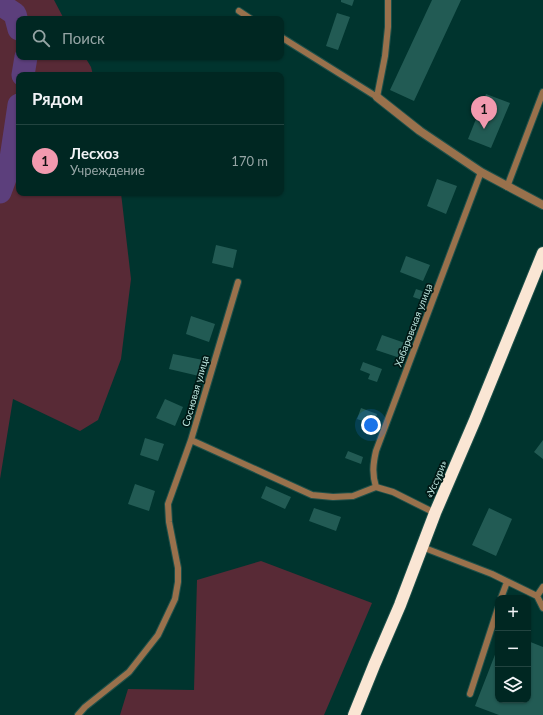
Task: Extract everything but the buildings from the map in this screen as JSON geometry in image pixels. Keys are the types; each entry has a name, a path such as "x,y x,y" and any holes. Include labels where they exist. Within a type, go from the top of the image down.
{"highway":[{"name":"«Уссури»","path":"354,715 435,513 475,420 543,253"}],"street":[{"path":"377,97 420,131 481,172 543,205"}],"lane":[{"path":"284,39 377,97 385,56 388,27 388,0"},
{"path":"239,11 246,16"},
{"path":"507,187 543,92"},
{"name":"Хабаровская улица","path":"376,487 373,478 373,466 376,451 481,172"},
{"name":"Сосновая улица","path":"78,715 85,706 129,672 158,635 175,599 178,582 178,568 169,522 168,504 192,440 238,282"},
{"path":"192,440 312,495 333,497 353,496 376,487 392,492 435,513"},
{"path":"422,547 492,574 537,596 543,608"},
{"path":"502,595 507,582"},
{"path":"537,596 543,587"},
{"path":"470,694 495,617"}],"shaded area":[{"path":"0,0 54,0 62,16 16,16 16,60 87,60 92,72 16,72 16,196 121,196 131,279 121,359 98,420 80,431 13,399 0,479"},
{"path":"261,561 372,603 324,715 120,715 128,689 194,690 197,580"}],"waterway":[{"path":"0,4 15,14 16,18"},
{"path":"24,72 26,60"},
{"path":"0,192 10,165 16,125"}],"place":[{"name":"Лесхоз","path":"484,129"}]}
